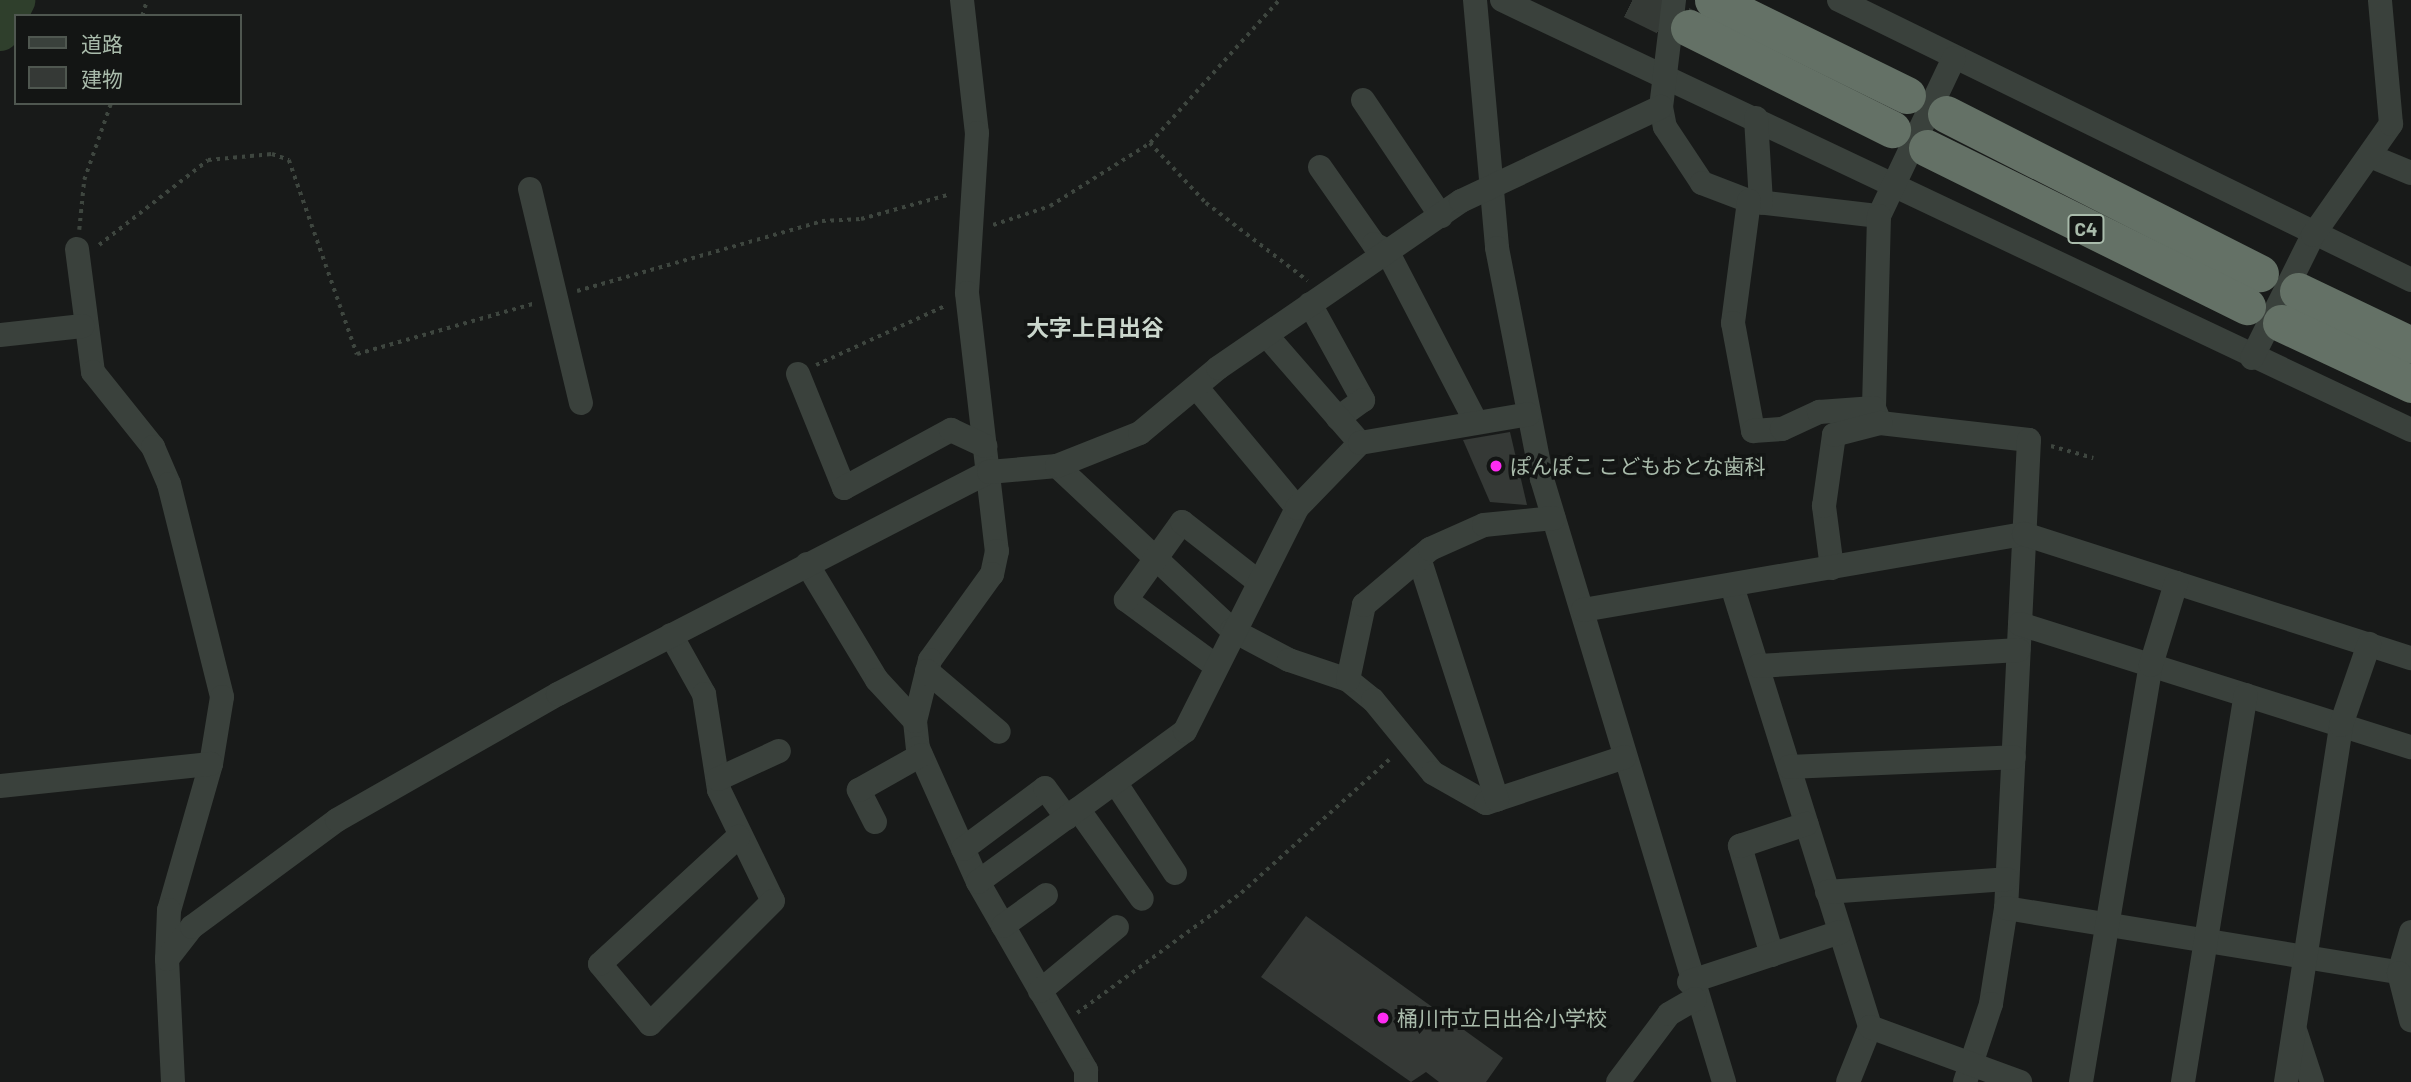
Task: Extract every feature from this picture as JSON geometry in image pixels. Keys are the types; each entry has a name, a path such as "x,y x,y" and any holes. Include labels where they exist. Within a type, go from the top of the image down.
{"highway":[{"path":"1713,0 1907,95"},
{"path":"1682,14 1892,129"},
{"name":"C4","path":"1927,148 2254,290 1946,114"},
{"path":"2298,291 2411,345"},
{"path":"2281,323 2411,384"}],"street":[{"path":"962,0 977,133 968,302 998,551 992,574 927,671 915,721 921,755 978,882 1086,1070 1086,1082"},
{"path":"1475,0 1490,187 1530,414 1554,518 1692,991 1724,1082"},
{"path":"1502,0 1664,74 2252,358 2411,430"},
{"path":"1839,0 2313,235 2411,280"},
{"path":"2252,358 2313,235 2391,124 2380,0"},
{"path":"1682,14 1664,74 1661,107 1665,127 1702,183 1755,202 1879,216"},
{"path":"1877,415 1879,216 1954,58"},
{"path":"1363,100 1441,216"},
{"path":"167,959 192,927 337,820 671,635 989,472 1057,466 1140,433 1266,336 1441,216 1490,187 1661,107"},
{"path":"1756,118 1755,202 1733,323 1753,431 1782,429 1819,412 1877,415 2029,440 2006,908 1970,1072"},
{"path":"2370,156 2411,173"},
{"path":"1320,167 1374,244 1387,251 1476,422"},
{"path":"530,189 552,298 581,403"},
{"path":"78,255 83,326 93,372 153,447 169,484 222,697 211,764 169,910 167,959 173,1082"},
{"path":"1318,299 1363,400 1338,418"},
{"path":"0,335 83,326"},
{"path":"1266,336 1360,443"},
{"path":"798,374 844,488 951,430 985,446"},
{"path":"1197,388 1297,508"},
{"path":"978,882 1185,731 1256,580 1297,508 1360,443 1530,414"},
{"path":"1832,568 1824,506 1834,435 1877,415"},
{"path":"1057,466 1153,560 1232,630 1289,660 1348,680 1409,743 1433,773 1486,803 1625,757"},
{"path":"1348,680 1364,605 1419,558 1484,525 1554,518"},
{"path":"1216,666 1126,600 1182,522 1256,580"},
{"path":"1583,610 2024,534 2411,658"},
{"path":"1419,558 1497,800"},
{"path":"807,564 877,680 915,721"},
{"path":"2081,1082 2151,665 2176,583"},
{"path":"1732,586 1870,1027 1849,1082"},
{"path":"2020,624 2411,747"},
{"path":"671,635 704,694 718,779 738,837 773,901 650,1024 600,964 738,837"},
{"path":"2286,1082 2341,725 2369,644"},
{"path":"1758,666 2019,650"},
{"path":"927,671 999,732"},
{"path":"2183,1082 2246,695"},
{"path":"718,779 779,751"},
{"path":"875,822 859,790 921,755"},
{"path":"1788,767 2014,757"},
{"path":"0,786 211,764"},
{"path":"1115,782 1175,873"},
{"path":"963,849 1045,788 1072,814 1142,899"},
{"path":"1772,955 1740,846 1806,824"},
{"path":"1827,892 2007,878"},
{"path":"1003,926 1046,895"},
{"path":"2006,908 2405,974"},
{"path":"1041,991 1117,927"},
{"path":"1618,1082 1669,1014 1692,991 1772,955 1840,932"},
{"path":"2411,932 2405,974 2411,1020"},
{"path":"1870,1027 1970,1072 2020,1082"},
{"path":"2295,1028 2312,1082"}],"path":[{"path":"971,232 1050,206 1150,143 1279,0"},
{"path":"78,255 84,180 110,105"},
{"path":"1150,143 1206,203 1318,299"},
{"path":"78,255 208,160 272,154 289,160 357,354 822,221 861,219 974,188"},
{"path":"798,374 947,305 968,302"},
{"path":"2029,440 2093,458"},
{"path":"1084,1023 1077,1013 1241,893 1409,743"}],"building":[{"name":"ぽんぽこ こどもおとな歯科","path":"1510,432 1527,505 1490,502 1463,440"},
{"name":"桶川市立日出谷小学校","path":"1306,916 1503,1058 1486,1082 1439,1082 1426,1072 1411,1082 1261,977"}],"waterway":[{"path":"0,32 16,0"}],"tunnel":[{"path":"1632,0 1689,28"}],"place":[{"name":"ぽんぽこ こどもおとな歯科","path":"1496,466"},
{"name":"桶川市立日出谷小学校","path":"1383,1018"}],"district":[{"name":"大字上日出谷","path":"1095,327"}]}
